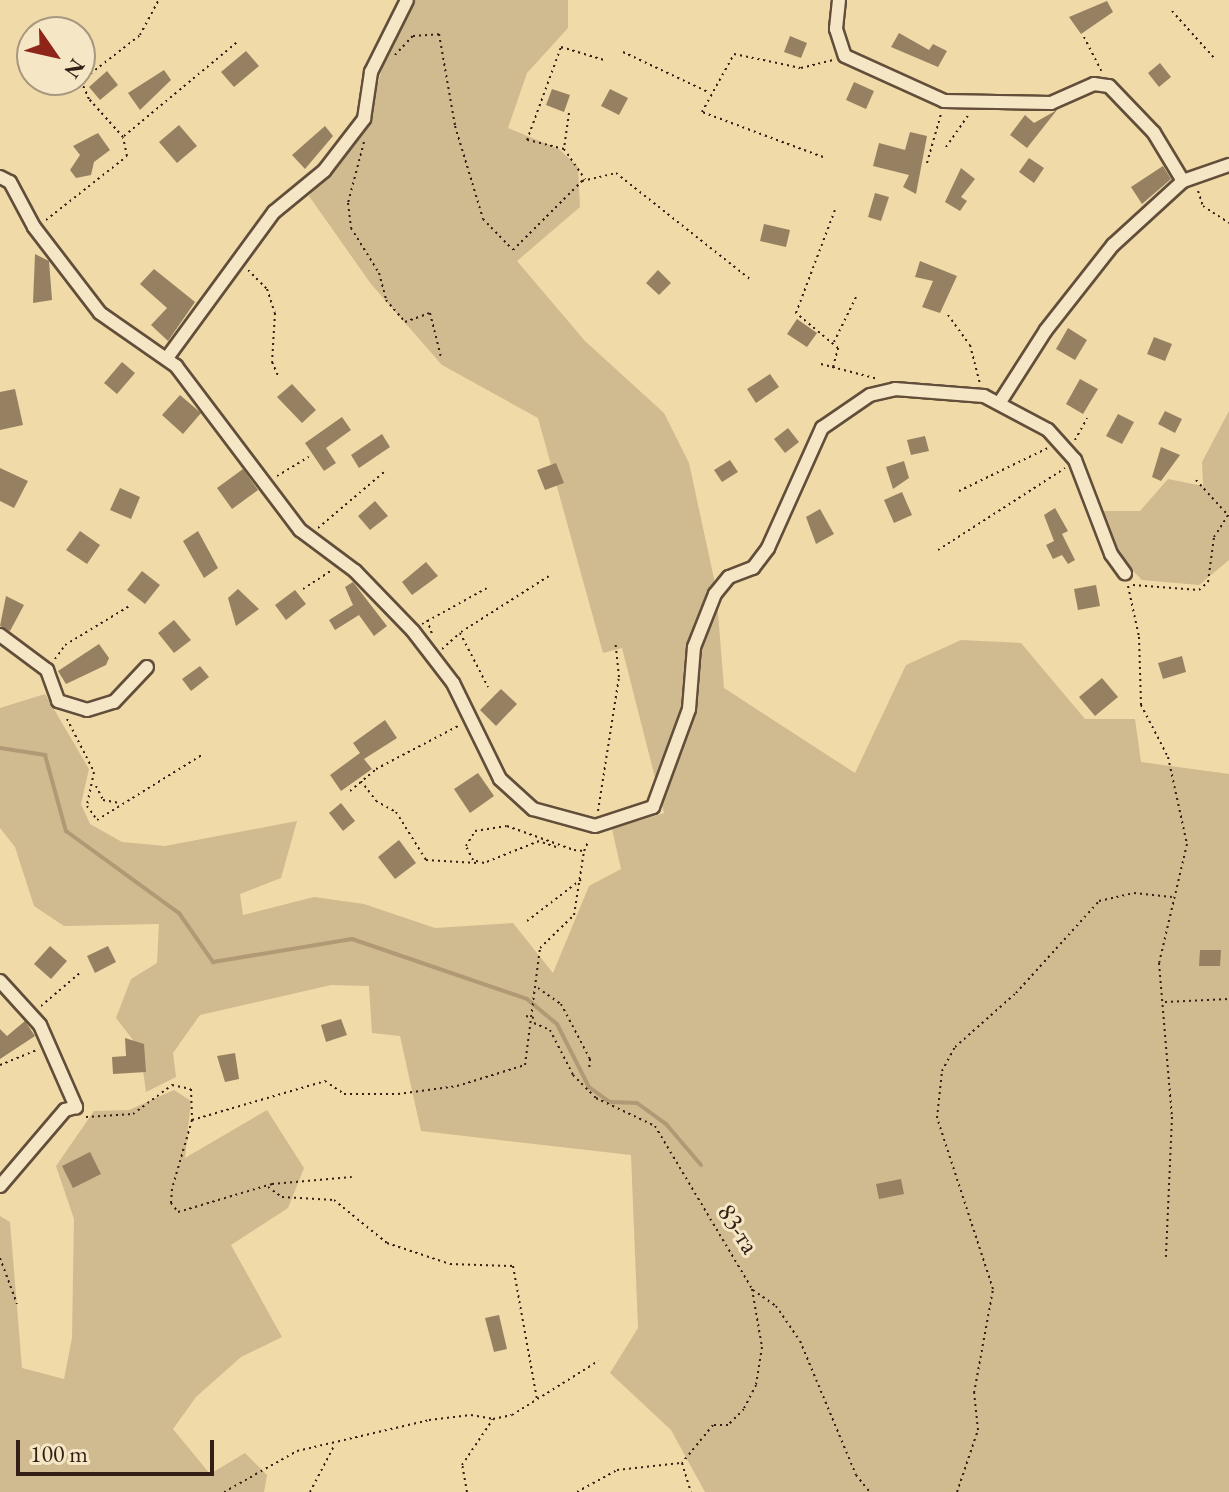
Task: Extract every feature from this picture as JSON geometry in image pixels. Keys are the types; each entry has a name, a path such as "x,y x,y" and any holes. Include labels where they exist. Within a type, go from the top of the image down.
{"street":[{"path":"167,358 230,267 288,195 324,171 364,119 371,72 407,0"},
{"path":"839,0 836,29 845,56 944,101 976,105 1051,103 1094,84 1109,86 1154,133 1188,180"},
{"path":"1000,402 1046,330 1113,245 1188,180 1229,165"},
{"path":"0,177 22,199 34,227 100,313 167,358 206,400 262,485 308,537 343,563 413,631 472,717 512,795 533,809 595,826 639,815 663,794 689,709 694,647 704,616 729,577 753,568 768,548 822,428 841,409 895,389 984,396 1000,402 1068,452 1111,554 1125,573"},
{"path":"0,635 47,670 58,701 103,708 147,667"},
{"path":"0,981 31,1015 51,1044 76,1107 65,1110 0,1186"}],"path":[{"path":"34,227 124,159 129,148 123,137 81,81 140,35 159,0"},
{"path":"1172,11 1215,59"},
{"path":"388,68 413,36 430,30 439,34 455,126 483,219 513,250 585,180 616,173 751,280"},
{"path":"1084,37 1109,86"},
{"path":"123,137 236,43"},
{"path":"564,149 527,140 561,47 604,60"},
{"path":"623,52 711,94"},
{"path":"823,157 702,112 734,54 801,68 845,56"},
{"path":"927,163 944,101"},
{"path":"946,147 976,105"},
{"path":"569,113 564,149 585,180"},
{"path":"364,119 364,155 348,203 351,228 379,273 386,300 405,322 430,313 441,357"},
{"path":"1188,180 1203,206 1229,223"},
{"path":"833,367 838,348 796,313 835,210"},
{"path":"230,267 254,273 267,289 275,313 272,362 279,378"},
{"path":"833,344 856,297"},
{"path":"948,315 970,345 984,396"},
{"path":"821,364 895,389"},
{"path":"938,550 1068,452 1087,418"},
{"path":"959,491 1068,452"},
{"path":"262,485 309,457"},
{"path":"308,537 384,472"},
{"path":"1125,573 1134,587 1148,591 1199,590 1208,582 1214,537 1228,514 1196,480"},
{"path":"303,589 343,563"},
{"path":"1125,573 1139,637 1141,705 1168,757 1184,807 1187,844 1161,948 1172,1117 1166,1257"},
{"path":"427,620 439,652 460,633 549,576"},
{"path":"413,631 427,620 487,588"},
{"path":"47,670 65,645 131,605"},
{"path":"460,633 488,687"},
{"path":"192,1120 325,1081 344,1094 398,1094 457,1086 525,1065 534,1021 540,948 574,915 584,877 584,851 595,826 619,677 615,641"},
{"path":"58,701 103,800 124,801"},
{"path":"350,791 361,781 472,717"},
{"path":"96,785 87,806 97,820 202,755"},
{"path":"361,781 396,812 426,860 478,863 539,841 584,851"},
{"path":"478,863 466,846 479,829 507,826 556,847"},
{"path":"527,921 584,877"},
{"path":"957,1492 978,1430 974,1393 993,1289 937,1118 942,1071 955,1047 1016,993 1099,901 1134,893 1172,897"},
{"path":"31,1015 81,972"},
{"path":"537,988 561,1004 590,1059 589,1071"},
{"path":"1164,1002 1229,999"},
{"path":"526,1016 534,1021"},
{"name":"83-та","path":"534,1021 550,1030 573,1075 596,1098 655,1126 752,1289 762,1347 756,1385 744,1409 728,1425 713,1425 682,1463"},
{"path":"0,1065 51,1044"},
{"path":"76,1107 94,1119 133,1114 183,1084 194,1102 192,1120 172,1189 173,1209 189,1211 266,1186 352,1177"},
{"path":"266,1186 282,1197 334,1200 387,1243 433,1253 450,1264 513,1266 537,1399"},
{"path":"0,1258 17,1304"},
{"path":"752,1289 776,1306 800,1341 856,1475 870,1492"},
{"path":"224,1492 297,1451 429,1420 471,1415 493,1419 512,1415 598,1361"},
{"path":"467,1492 462,1465 493,1419"},
{"path":"310,1492 336,1443"},
{"path":"577,1492 617,1470 682,1463 691,1492"}],"shaded area":[{"path":"415,0 568,0 568,28 527,73 508,128 559,149 578,167 580,207 517,261 585,341 664,413 689,463 716,588 724,688 855,773 906,665 961,640 1021,643 1085,719 1135,719 1141,762 1229,774 1229,1492 705,1492 671,1430 610,1373 638,1328 631,1155 421,1131 400,1036 372,1033 369,986 331,985 200,1015 173,1053 176,1077 146,1092 140,1049 116,1018 131,979 157,963 159,924 64,926 34,906 15,847 0,828 0,708 45,694 89,769 81,804 90,824 122,842 165,846 297,821 281,878 240,894 243,915 314,897 364,904 435,928 513,923 553,973 589,886 621,869 612,829 664,813 622,648 603,653 538,418 442,365 371,284 309,196 369,116 388,46"},
{"path":"1229,411 1229,560 1199,585 1142,580 1115,553 1099,511 1140,511 1168,479 1203,486 1202,462"},
{"path":"174,1090 191,1101 185,1158 267,1110 304,1168 288,1208 231,1245 282,1337 241,1357 196,1397 173,1429 210,1474 245,1453 267,1475 264,1492 0,1492 0,1216 10,1222 22,1368 64,1379 72,1338 74,1219 56,1166 94,1111 129,1110"}],"building":[{"path":"1107,1 1113,12 1081,34 1069,17"},
{"path":"899,33 929,50 933,44 947,51 938,67 891,47"},
{"path":"790,36 807,43 801,58 784,52"},
{"path":"246,51 259,66 234,87 221,72"},
{"path":"1160,63 1171,77 1159,87 1148,73"},
{"path":"164,70 171,80 140,110 128,93"},
{"path":"107,71 118,85 100,100 96,95 96,81"},
{"path":"854,82 874,91 866,109 846,100"},
{"path":"552,89 570,95 564,112 546,105"},
{"path":"610,89 628,98 619,115 601,106"},
{"path":"1057,110 1027,148 1010,135 1025,115 1034,123"},
{"path":"179,125 197,146 177,163 159,142"},
{"path":"325,126 333,136 305,169 292,155"},
{"path":"910,132 927,136 916,194 903,187 909,175 873,166 879,143 905,150"},
{"path":"98,133 110,150 94,162 91,175 76,178 70,170 80,155 73,146"},
{"path":"1029,158 1044,168 1034,183 1019,172"},
{"path":"1163,166 1171,179 1142,204 1131,187"},
{"path":"961,168 975,179 961,197 967,201 960,211 945,202"},
{"path":"875,193 889,197 881,221 868,217"},
{"path":"764,224 790,230 786,247 760,241"},
{"path":"35,254 49,261 52,300 33,303"},
{"path":"920,261 957,276 940,313 922,307 933,281 915,277"},
{"path":"154,269 195,302 168,341 151,325 167,308 140,284"},
{"path":"658,270 671,283 659,295 646,283"},
{"path":"797,319 817,333 807,347 787,334"},
{"path":"1068,328 1087,340 1075,360 1056,349"},
{"path":"1154,337 1172,344 1165,361 1147,354"},
{"path":"122,362 135,373 117,394 104,383"},
{"path":"770,374 779,387 756,403 747,389"},
{"path":"1080,379 1098,389 1083,414 1066,404"},
{"path":"292,384 316,410 302,423 277,397"},
{"path":"15,389 23,425 0,430 0,392"},
{"path":"180,395 201,413 183,434 162,415"},
{"path":"1165,411 1182,419 1175,433 1158,424"},
{"path":"1118,414 1134,422 1122,444 1106,436"},
{"path":"342,417 351,430 326,448 336,463 324,471 305,443"},
{"path":"788,428 799,442 785,453 774,439"},
{"path":"382,434 390,447 359,468 351,455"},
{"path":"925,436 929,451 911,455 907,440"},
{"path":"1161,447 1180,455 1161,481 1152,477"},
{"path":"730,460 738,472 722,482 714,470"},
{"path":"904,461 909,478 893,489 886,467"},
{"path":"556,463 564,483 545,490 537,470"},
{"path":"0,468 28,481 14,508 0,501"},
{"path":"243,469 258,490 232,509 217,488"},
{"path":"120,488 140,497 131,519 110,510"},
{"path":"902,492 912,515 894,523 884,500"},
{"path":"375,501 388,516 370,530 358,516"},
{"path":"1055,508 1068,531 1062,534 1075,560 1068,564 1062,555 1053,559 1046,545 1054,541 1044,515"},
{"path":"820,509 834,534 816,544 806,517"},
{"path":"80,531 100,545 87,564 66,550"},
{"path":"198,531 218,568 204,578 183,541"},
{"path":"426,562 438,576 412,595 402,582"},
{"path":"142,571 160,585 145,604 127,590"},
{"path":"353,582 387,626 374,636 359,615 335,630 329,620 353,605 345,587"},
{"path":"1096,585 1100,606 1078,610 1074,589"},
{"path":"238,589 259,609 236,626 228,598"},
{"path":"295,590 306,604 286,620 275,605"},
{"path":"6,596 24,605 10,631 0,626"},
{"path":"174,620 191,640 174,653 158,633"},
{"path":"99,644 109,658 106,665 66,684 58,671"},
{"path":"1182,656 1186,672 1163,679 1158,663"},
{"path":"200,666 209,677 191,691 182,679"},
{"path":"1102,678 1118,697 1095,716 1079,697"},
{"path":"501,689 517,704 496,726 480,710"},
{"path":"385,720 397,738 364,759 372,769 341,791 330,775 360,753 353,743"},
{"path":"478,773 494,796 470,813 454,789"},
{"path":"341,803 355,821 343,831 329,813"},
{"path":"399,840 416,863 395,879 378,857"},
{"path":"50,946 67,961 51,979 34,964"},
{"path":"108,946 116,962 95,973 87,956"},
{"path":"1200,950 1221,950 1220,966 1199,966"},
{"path":"341,1019 347,1035 326,1042 321,1025"},
{"path":"25,1021 35,1036 0,1059 0,1029 7,1036"},
{"path":"125,1038 144,1044 146,1072 113,1074 112,1057 126,1056"},
{"path":"235,1053 239,1079 225,1082 217,1056"},
{"path":"90,1152 101,1174 73,1188 62,1166"},
{"path":"901,1179 904,1194 879,1199 876,1184"},
{"path":"499,1315 507,1349 494,1352 485,1318"}],"waterway":[{"path":"0,748 45,755 66,831 179,913 213,962 352,939 527,999 557,1024 589,1087 610,1102 637,1103 666,1124 701,1165"}]}
